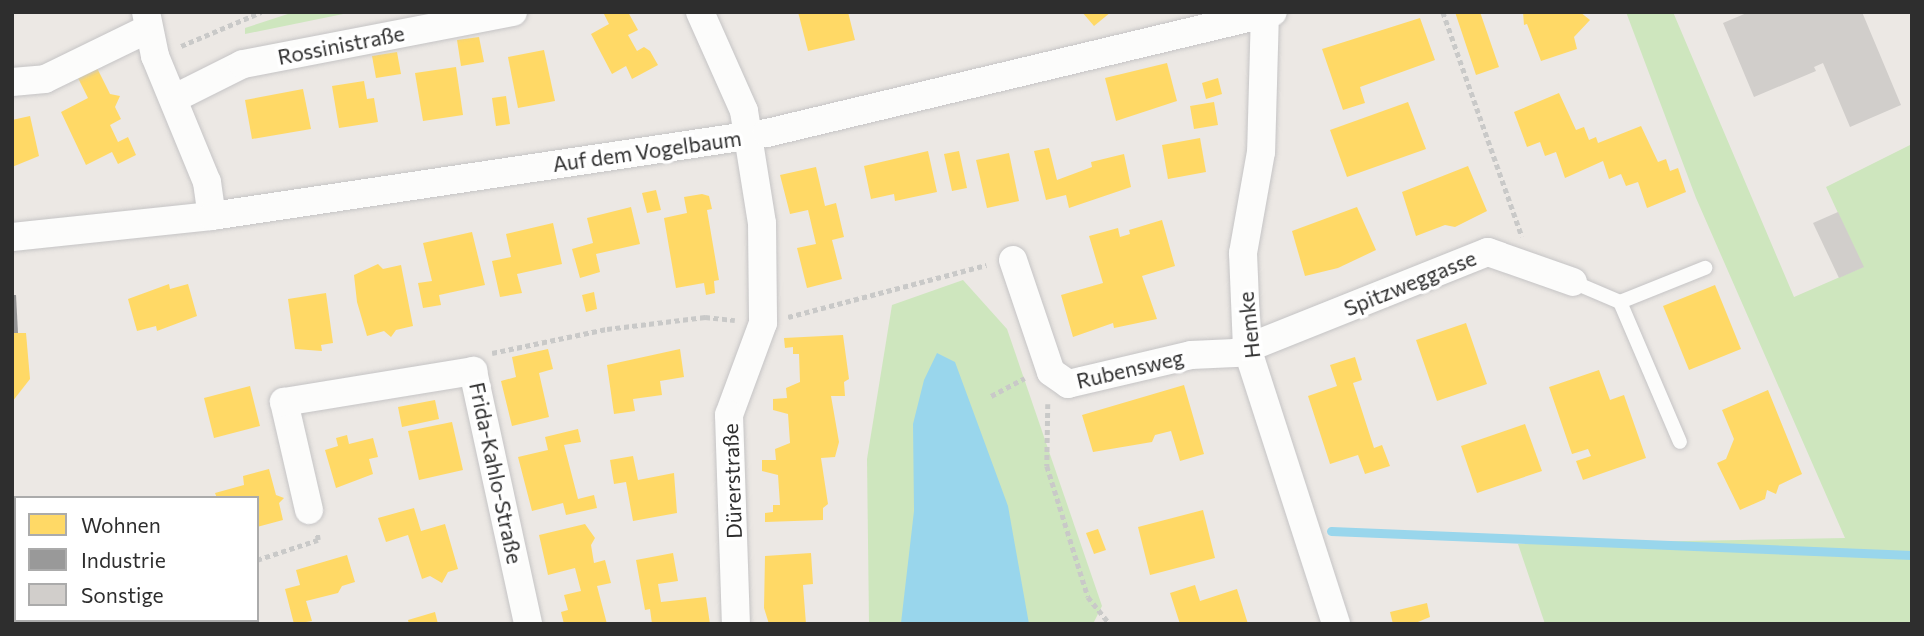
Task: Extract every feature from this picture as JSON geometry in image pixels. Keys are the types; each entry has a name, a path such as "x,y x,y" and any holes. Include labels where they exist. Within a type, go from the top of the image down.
{"street":[{"name":"Rossinistraße","path":"175,97 243,64 513,12"},
{"name":"Dürerstraße","path":"700,12 744,111 762,223 763,323 729,415 736,624"},
{"name":"Auf dem Vogelbaum","path":"12,237 212,216 748,136 1268,13"},
{"name":"Hemke","path":"1268,13 1261,152 1243,253 1247,348 1336,624"},
{"path":"12,82 45,79 150,32 207,182 212,216"},
{"name":"Spitzweggasse","path":"1247,348 1488,252 1573,282"},
{"name":"Rubensweg","path":"1013,260 1049,366 1068,384 1191,355 1247,348"},
{"name":"Frida-Kahlo-Straße","path":"309,510 284,402 474,371 528,624"}],"lane":[{"path":"1620,302 1705,268"},
{"path":"1573,282 1620,302 1680,442"}],"path":[{"path":"150,32 261,12"},
{"path":"1443,12 1533,268"},
{"path":"474,371 492,353 607,328 705,317 763,323 1013,260"},
{"path":"1049,366 1047,466 1088,597 1110,624"},
{"path":"991,396 1007,387"},
{"path":"259,559 318,540 309,510"}],"green space":[{"path":"294,12 353,12 245,34 245,28"},
{"path":"1626,12 1673,12 1794,297 1863,267 1826,187 1912,144 1912,624 1545,624 1518,544 1845,538 1696,198"},
{"path":"963,280 1007,329 1102,606 1093,624 869,624 867,459 892,305"}],"water":[{"path":"937,353 955,362 1008,506 1029,624 901,623 914,511 913,424 924,380"}],"building: Wohnen":[{"path":"603,12 628,12 638,30 628,35 637,51 644,47 650,51 658,65 632,79 626,66 612,74 591,34 609,24"},
{"path":"798,12 848,12 855,40 808,51"},
{"path":"1082,12 1111,12 1094,26"},
{"path":"1455,12 1480,12 1499,67 1476,75"},
{"path":"1523,12 1580,12 1590,20 1574,37 1577,49 1541,61 1527,24 1524,25"},
{"path":"1420,18 1435,60 1360,87 1365,103 1343,110 1322,49"},
{"path":"479,37 484,62 461,66 457,40"},
{"path":"544,50 555,101 518,108 508,57"},
{"path":"397,52 401,74 376,78 372,56"},
{"path":"1167,63 1177,101 1116,121 1105,78"},
{"path":"456,67 463,115 423,121 415,73"},
{"path":"97,68 110,94 120,96 115,107 121,119 110,125 118,142 128,137 136,155 118,164 112,152 86,165 61,112 88,98 78,78"},
{"path":"1218,78 1222,94 1206,99 1202,83"},
{"path":"364,81 367,99 374,98 378,122 339,128 332,86"},
{"path":"303,89 311,129 252,139 245,100"},
{"path":"1559,93 1576,130 1584,127 1589,140 1596,137 1598,143 1641,126 1658,162 1666,159 1670,171 1678,168 1686,192 1647,208 1638,182 1626,186 1621,174 1609,179 1603,161 1565,178 1556,152 1545,156 1540,142 1527,147 1514,112"},
{"path":"506,96 510,124 496,126 492,98"},
{"path":"1214,102 1218,125 1194,129 1190,106"},
{"path":"1408,102 1426,149 1347,177 1330,130"},
{"path":"30,116 39,156 12,167 12,120"},
{"path":"1200,138 1206,172 1168,179 1162,145"},
{"path":"1049,148 1057,180 1092,167 1091,162 1124,154 1131,187 1069,208 1066,195 1046,200 1034,151"},
{"path":"928,151 937,192 895,201 894,194 871,199 864,166"},
{"path":"959,151 967,188 952,191 944,154"},
{"path":"1009,153 1019,201 987,208 976,160"},
{"path":"1468,166 1487,211 1455,227 1445,225 1416,236 1402,192"},
{"path":"816,167 825,206 836,203 844,237 832,240 842,279 807,288 797,248 816,244 808,210 790,214 780,175"},
{"path":"656,190 661,210 647,213 642,193"},
{"path":"702,194 709,196 712,209 707,210 719,280 714,281 715,293 706,295 704,283 676,288 664,218 687,213 684,197"},
{"path":"631,207 640,244 596,254 600,272 580,278 572,249 593,243 587,218"},
{"path":"1357,207 1376,250 1338,268 1305,276 1292,231"},
{"path":"1162,220 1175,266 1142,276 1157,319 1114,328 1113,323 1073,337 1061,295 1103,283 1089,236 1118,228 1120,237 1130,234 1129,230"},
{"path":"553,223 562,264 517,274 522,293 500,297 492,261 511,257 506,234"},
{"path":"472,232 485,285 439,295 441,305 423,308 418,283 432,281 423,243"},
{"path":"378,264 383,269 401,265 413,326 396,330 391,337 384,331 367,336 357,302 354,275"},
{"path":"169,284 170,289 188,284 197,316 157,331 156,326 137,331 128,299"},
{"path":"1715,285 1741,349 1689,370 1663,306"},
{"path":"594,292 597,309 586,312 582,295"},
{"path":"326,293 333,343 321,345 322,351 295,349 288,299"},
{"path":"1466,323 1487,384 1437,401 1416,340"},
{"path":"12,333 26,333 30,379 12,402"},
{"path":"843,335 849,379 844,382 845,396 831,396 839,442 835,457 821,458 828,504 823,508 823,520 765,522 765,513 773,512 773,505 780,505 778,475 762,471 762,460 776,460 775,449 790,443 788,414 773,410 773,399 787,398 786,388 800,382 799,354 793,354 793,347 785,348 784,338"},
{"path":"548,349 553,369 539,373 549,417 512,426 501,381 516,377 512,357"},
{"path":"680,349 684,377 660,381 662,395 633,399 635,411 614,414 607,365"},
{"path":"1355,357 1362,380 1353,383 1374,448 1382,445 1390,466 1365,474 1358,455 1330,464 1308,396 1337,386 1330,365"},
{"path":"1599,370 1610,400 1624,395 1646,458 1583,480 1576,461 1591,456 1588,449 1572,454 1549,387"},
{"path":"1184,385 1204,454 1180,461 1171,431 1155,435 1152,442 1093,452 1082,415"},
{"path":"250,386 260,426 214,438 204,398"},
{"path":"1768,390 1802,474 1779,485 1776,494 1767,490 1765,499 1740,510 1717,463 1726,459 1734,439 1722,410"},
{"path":"435,400 439,419 402,427 398,407"},
{"path":"452,422 463,470 419,480 408,431"},
{"path":"1525,424 1542,471 1477,493 1461,446"},
{"path":"578,429 581,442 564,445 578,499 594,495 597,508 566,515 563,503 532,511 518,457 548,450 545,437"},
{"path":"347,435 349,444 373,438 378,457 369,459 373,474 336,488 325,450 338,446 336,438"},
{"path":"633,456 638,480 674,473 677,513 633,521 626,482 614,484 610,460"},
{"path":"269,469 276,495 284,498 279,503 283,520 259,526 259,496 216,496 215,493 244,485 243,476"},
{"path":"414,508 421,531 445,524 458,569 448,572 442,583 430,576 422,579 408,535 386,542 378,518"},
{"path":"1203,510 1215,558 1150,575 1138,527"},
{"path":"585,524 595,538 591,545 594,563 605,560 611,583 597,586 607,624 564,624 561,612 568,610 564,595 581,591 575,568 548,575 539,535"},
{"path":"1098,529 1106,550 1094,554 1086,533"},
{"path":"14,546 14,583 13,583"},
{"path":"673,553 678,581 658,584 661,602 706,597 710,624 652,624 650,609 645,610 636,560"},
{"path":"811,553 813,584 803,585 806,624 769,624 764,608 765,556"},
{"path":"347,555 355,582 342,586 338,593 306,601 312,621 294,624 285,589 300,585 296,570"},
{"path":"1195,585 1200,601 1237,589 1248,624 1180,624 1170,593"},
{"path":"1427,603 1430,617 1413,624 1393,624 1390,612"},
{"path":"435,612 438,624 409,624 408,620"},
{"path":"202,622 249,624 202,624"}],"building: Industrie":[{"path":"12,295 16,295 18,333 12,333"}],"building: Sonstige":[{"path":"1749,12 1862,12 1901,105 1850,127 1823,63 1814,67 1816,71 1754,97 1723,23"},
{"path":"1838,212 1864,267 1839,278 1813,223"}],"waterway":[{"path":"1331,531 1912,555"}]}
